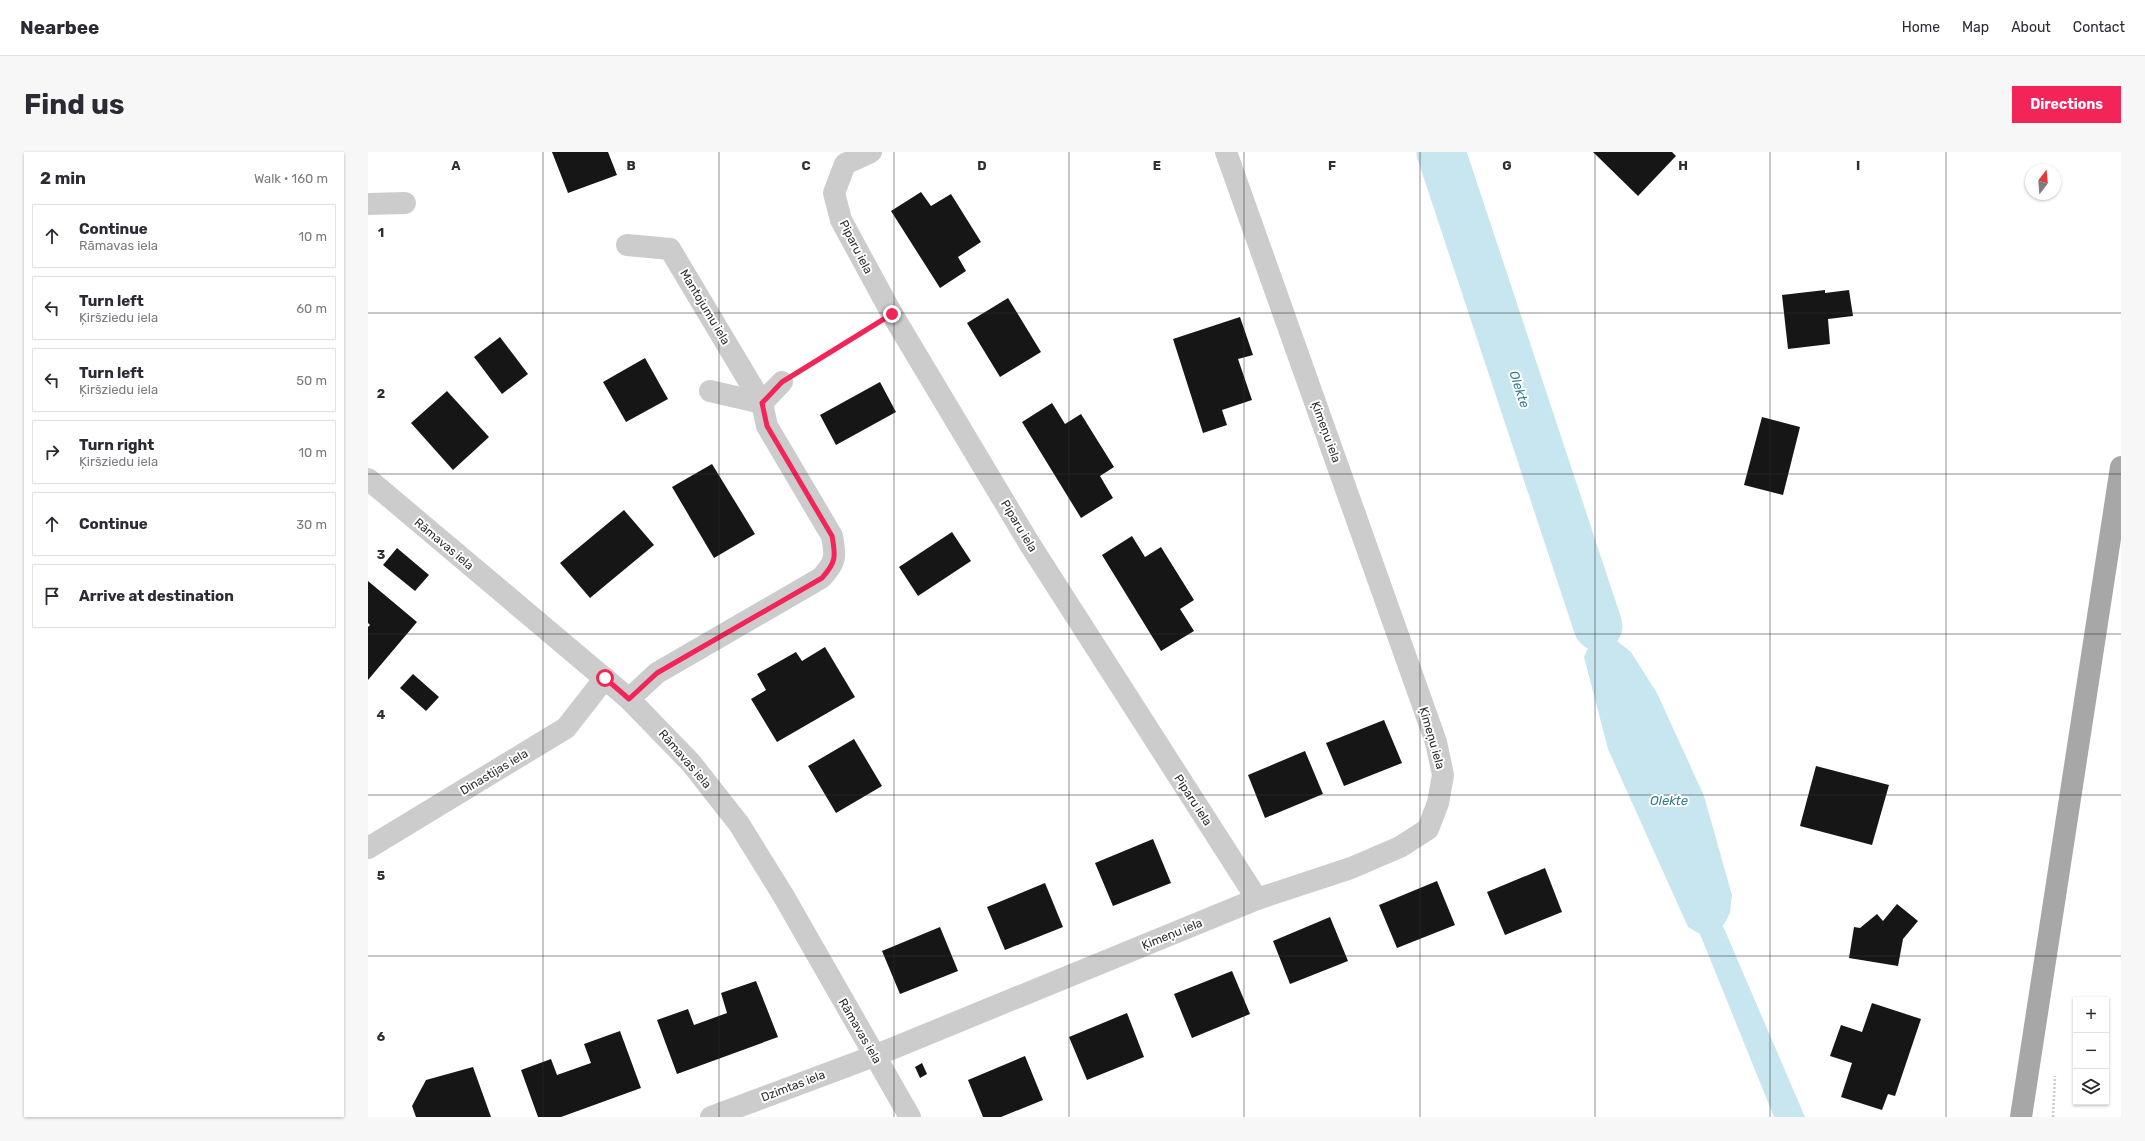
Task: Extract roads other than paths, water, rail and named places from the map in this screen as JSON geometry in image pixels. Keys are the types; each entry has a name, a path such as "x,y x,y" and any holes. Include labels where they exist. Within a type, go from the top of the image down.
{"main road":[{"path":"2021,1117 2121,467"}],"street":[{"name":"Piparu iela","path":"871,152 845,164 834,193 841,220 892,314 1029,542 1257,899"},
{"name":"Ķimeņu iela","path":"874,1056 1257,899 1352,868 1400,847 1428,829 1438,803 1443,775 1436,742 1226,152"},
{"path":"368,204 405,203"},
{"name":"Mantojumu iela","path":"627,245 670,249 762,403"},
{"path":"762,403 782,382"},
{"path":"710,391 762,403"},
{"path":"629,699 657,673 822,578 831,568 836,555 832,536 767,426 762,403"},
{"name":"Rāmavas iela","path":"368,479 629,699 691,763 739,824 783,895 910,1117"},
{"name":"Dinastijas iela","path":"368,848 566,728 605,678"},
{"name":"Dzimtas iela","path":"711,1117 874,1056"}],"water":[{"name":"Olekte","path":"1598,626 1631,652 1657,693 1704,796 1732,895 1730,913 1723,926 1805,1117 1774,1117 1700,934 1688,927 1608,749 1584,657"}],"waterway":[{"name":"Olekte","path":"1441,152 1598,626"}]}
